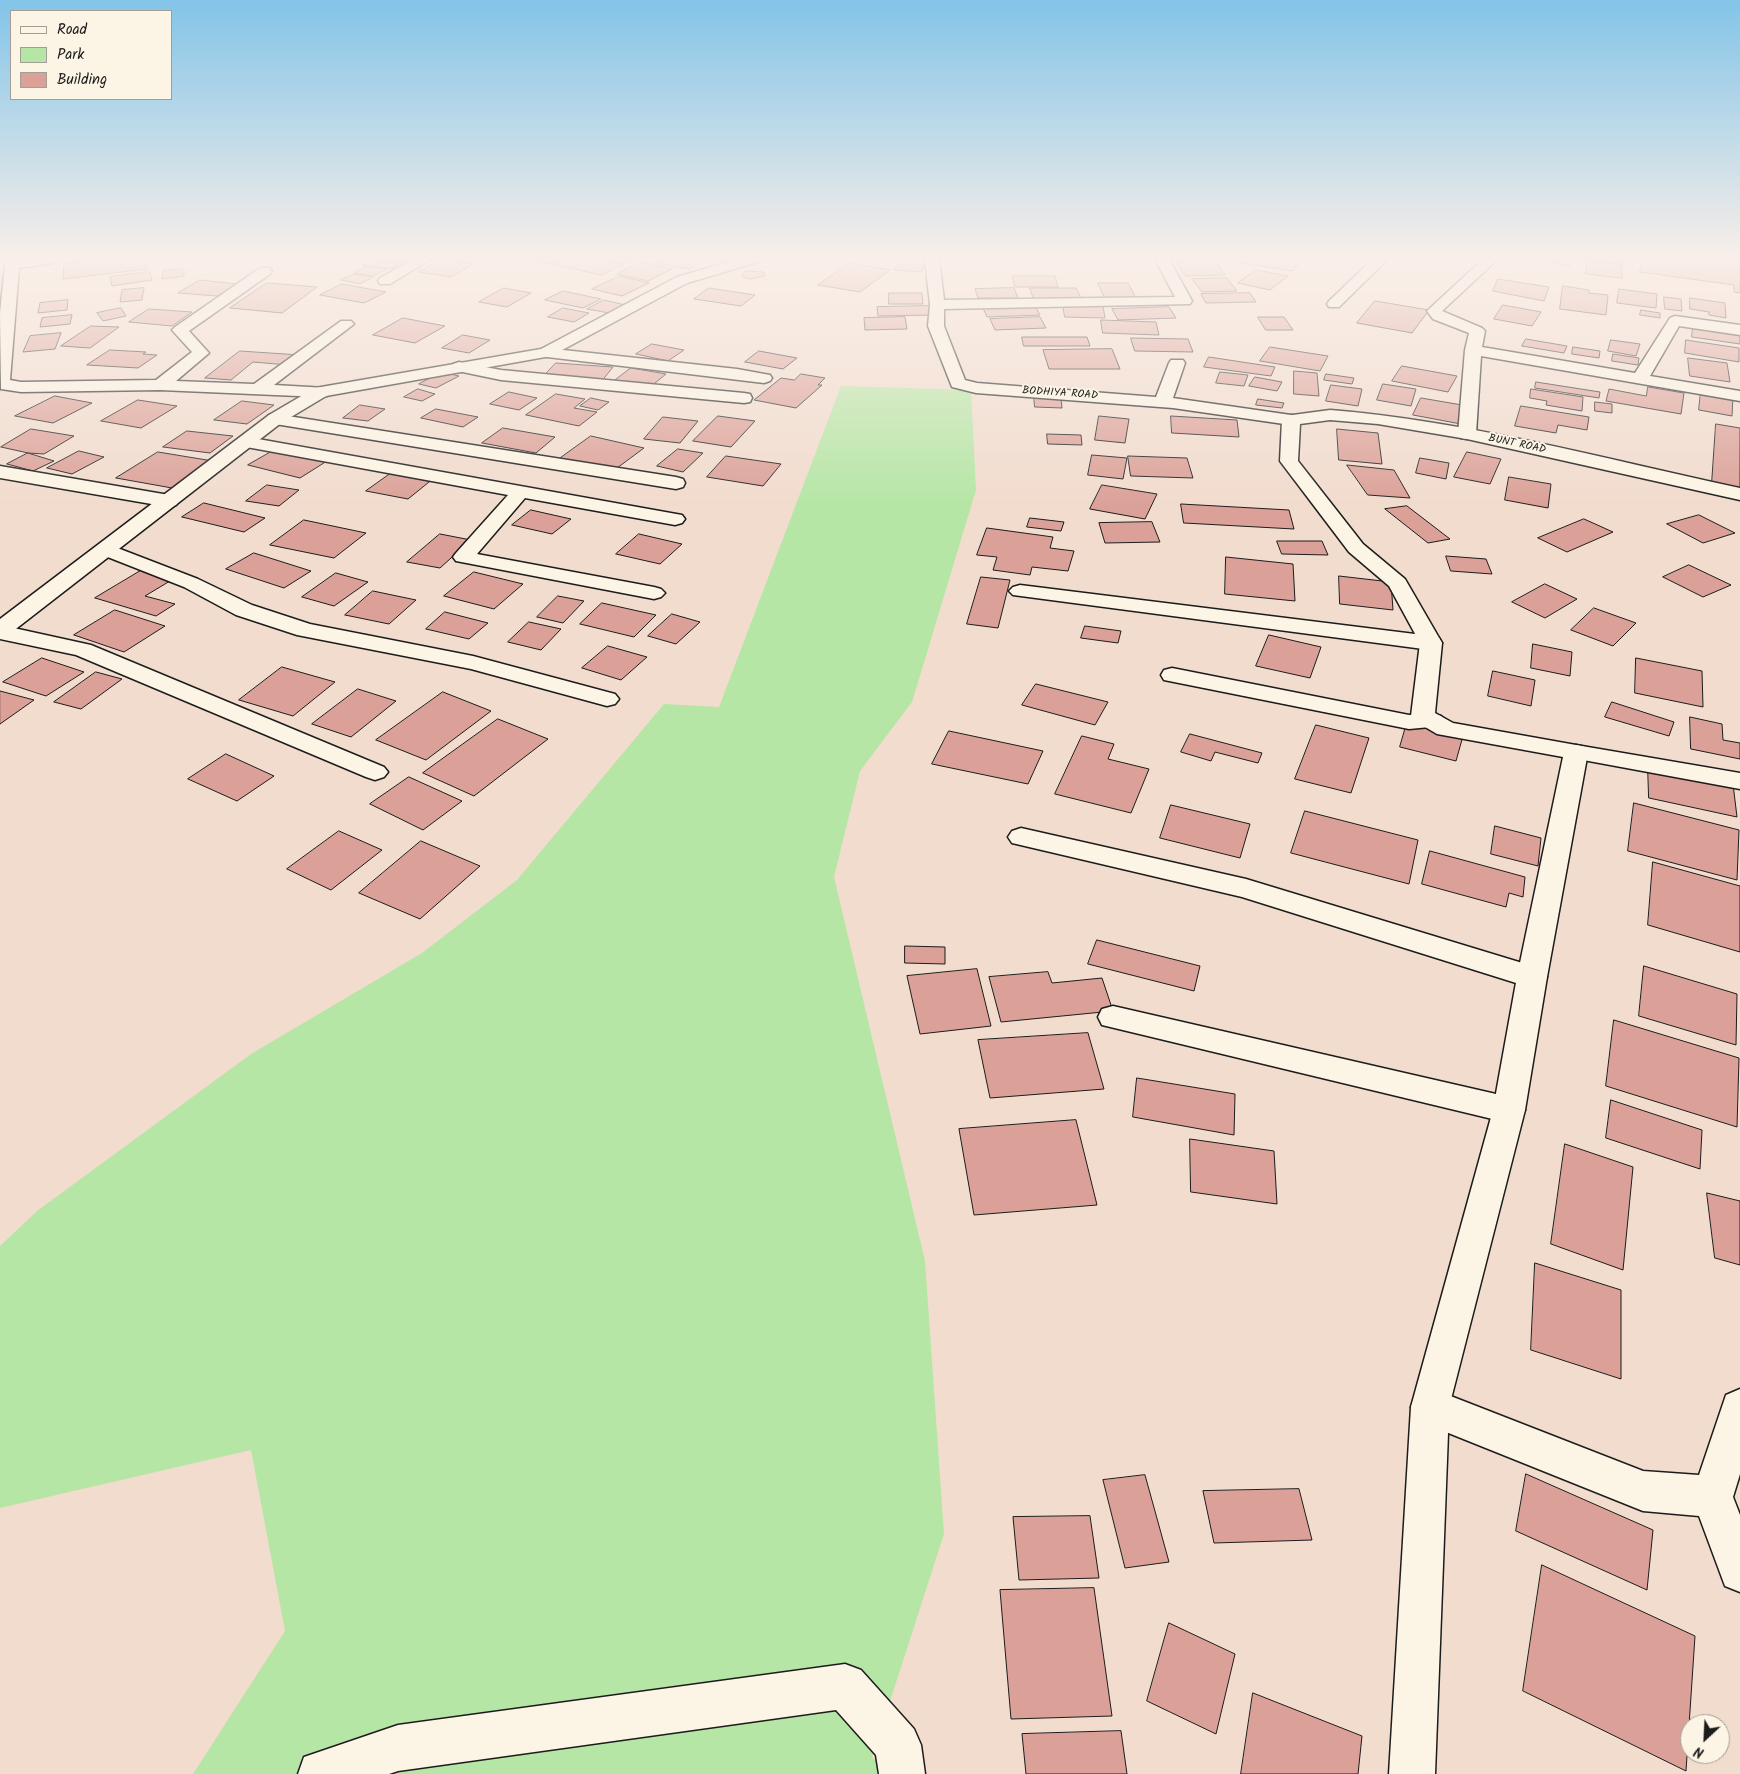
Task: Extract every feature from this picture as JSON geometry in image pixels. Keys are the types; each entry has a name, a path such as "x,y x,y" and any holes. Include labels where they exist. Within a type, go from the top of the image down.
{"street":[{"path":"6,342 2,384 21,387 160,385 321,392 545,353 688,367 764,378"},
{"path":"160,385 201,353 191,342"},
{"path":"257,390 322,342"},
{"path":"545,353 566,342"},
{"name":"BODHIYA ROAD","path":"942,342 958,383 976,388 1163,401 1238,410 1291,420"},
{"path":"1467,434 1475,342"},
{"path":"1640,380 1663,342"},
{"path":"1473,350 1740,396"},
{"path":"1163,401 1177,362"},
{"path":"458,367 501,375 744,398"},
{"path":"0,631 275,420 321,392"},
{"name":"BUNT ROAD","path":"1291,420 1330,415 1378,419 1467,434 1740,494"},
{"path":"275,420 676,482"},
{"path":"1291,420 1289,461 1356,548 1398,583 1431,643 1423,716 1446,729 1740,781"},
{"path":"247,442 675,519"},
{"path":"0,472 169,501"},
{"path":"521,491 463,557 654,593"},
{"path":"107,550 191,583 244,610 305,630 474,663 607,699"},
{"path":"1020,591 1431,643"},
{"path":"0,631 83,650 375,772"},
{"path":"1172,675 1409,722 1433,721"},
{"path":"1412,1774 1430,1407 1509,1110 1532,977 1576,752"},
{"path":"1021,837 1246,888 1532,977"},
{"path":"1113,1017 1509,1110"},
{"path":"1430,1407 1643,1491 1713,1497"},
{"path":"1740,1408 1713,1497 1740,1571"},
{"path":"321,1774 398,1748 845,1686 898,1745 902,1774"}],"green space":[{"path":"841,386 971,390 976,490 912,702 860,771 834,877 925,1261 944,1534 872,1757 889,1774 193,1774 285,1631 251,1450 0,1508 0,1246 37,1211 251,1054 422,953 517,880 664,704 719,707"}],"building":[{"path":"27,342 58,342 55,349 23,352"},
{"path":"67,342 99,342 90,348 61,346"},
{"path":"452,342 487,342 469,353 442,348"},
{"path":"1023,342 1089,342 1090,346 1024,346"},
{"path":"1132,342 1189,342 1193,352 1135,351"},
{"path":"1524,342 1542,342 1567,346 1564,353 1522,346"},
{"path":"1611,342 1640,344 1636,356 1608,351"},
{"path":"1686,342 1739,348 1739,362 1685,353"},
{"path":"1725,342 1740,342 1740,344"},
{"path":"652,344 684,350 668,361 636,354"},
{"path":"1270,347 1328,356 1320,371 1260,361"},
{"path":"1573,347 1600,351 1599,358 1572,354"},
{"path":"1112,349 1120,369 1049,369 1043,350"},
{"path":"110,350 146,352 143,354 157,355 138,368 87,365"},
{"path":"240,351 300,355 288,365 253,362 231,380 205,378"},
{"path":"759,351 797,358 783,369 745,362"},
{"path":"1613,354 1639,358 1638,365 1612,361"},
{"path":"1209,357 1275,367 1271,376 1204,367"},
{"path":"1688,358 1727,363 1730,382 1690,376"},
{"path":"556,363 613,367 601,382 543,377"},
{"path":"1402,366 1457,376 1448,392 1392,381"},
{"path":"631,368 666,374 649,388 614,381"},
{"path":"1294,371 1317,373 1319,396 1294,394"},
{"path":"442,372 459,376 436,388 419,384"},
{"path":"1220,372 1248,375 1244,386 1216,383"},
{"path":"801,374 825,378 818,385 822,385 796,408 754,400 781,378 794,380"},
{"path":"1326,374 1354,378 1352,384 1324,380"},
{"path":"1255,377 1282,382 1277,391 1249,386"},
{"path":"1536,382 1600,392 1599,398 1535,388"},
{"path":"1383,384 1416,389 1411,406 1377,400"},
{"path":"1331,385 1362,389 1358,406 1326,401"},
{"path":"1648,387 1684,393 1681,414 1606,401 1609,389 1646,396"},
{"path":"418,389 435,394 422,401 404,397"},
{"path":"1531,389 1583,397 1582,411 1546,405 1547,401 1530,398"},
{"path":"1701,391 1733,396 1732,416 1699,410"},
{"path":"509,392 537,398 519,410 490,404"},
{"path":"556,394 585,399 574,408 597,412 579,426 526,415"},
{"path":"55,396 92,403 53,423 15,416"},
{"path":"1034,397 1061,398 1062,408 1035,407"},
{"path":"591,398 609,402 598,410 580,406"},
{"path":"1421,398 1468,406 1461,424 1413,415"},
{"path":"1258,399 1284,403 1282,408 1256,405"},
{"path":"138,400 177,406 141,428 101,421"},
{"path":"242,401 274,405 247,424 214,420"},
{"path":"1595,402 1612,404 1612,413 1595,411"},
{"path":"360,405 385,409 368,421 343,418"},
{"path":"1521,406 1589,417 1587,430 1558,425 1556,433 1515,426"},
{"path":"436,409 478,417 463,427 421,418"},
{"path":"718,416 755,421 731,447 693,441"},
{"path":"1099,416 1129,419 1125,443 1095,440"},
{"path":"1171,416 1237,420 1239,437 1172,433"},
{"path":"663,417 698,421 680,443 644,439"},
{"path":"1716,424 1740,428 1740,488 1712,483"},
{"path":"503,428 555,437 536,453 482,443"},
{"path":"31,429 74,436 44,454 28,453 1,447"},
{"path":"1337,429 1378,433 1382,464 1339,460"},
{"path":"187,431 233,436 210,453 163,447"},
{"path":"1047,434 1081,435 1082,445 1048,444"},
{"path":"591,436 644,448 613,471 559,459"},
{"path":"276,449 327,461 300,478 248,465"},
{"path":"678,449 703,453 683,472 657,466"},
{"path":"79,451 104,457 72,474 47,468"},
{"path":"158,452 213,461 172,488 116,478"},
{"path":"1467,452 1501,459 1490,484 1454,477"},
{"path":"28,453 54,461 33,471 7,464"},
{"path":"1092,455 1127,458 1123,479 1088,475"},
{"path":"726,456 781,464 763,486 707,477"},
{"path":"1128,456 1187,458 1193,478 1131,476"},
{"path":"1420,458 1449,463 1446,479 1416,473"},
{"path":"1347,465 1394,470 1410,498 1368,495"},
{"path":"394,471 434,478 408,499 366,491"},
{"path":"1509,477 1551,484 1548,508 1505,500"},
{"path":"267,485 299,490 279,506 246,501"},
{"path":"1102,485 1157,494 1145,519 1090,509"},
{"path":"204,503 265,518 244,532 182,517"},
{"path":"1181,504 1289,510 1294,529 1184,523"},
{"path":"1407,506 1450,539 1428,543 1385,509"},
{"path":"531,510 571,519 552,534 512,525"},
{"path":"1699,515 1735,533 1703,543 1667,524"},
{"path":"1030,518 1064,522 1061,531 1027,527"},
{"path":"1584,519 1613,532 1567,552 1538,538"},
{"path":"304,520 366,533 334,558 270,545"},
{"path":"1152,522 1160,542 1105,543 1099,523"},
{"path":"987,528 1053,537 1050,548 1074,551 1068,571 1032,567 1030,575 993,570 997,557 977,555"},
{"path":"440,534 471,540 440,568 407,562"},
{"path":"639,534 682,544 660,564 616,554"},
{"path":"1277,541 1322,541 1328,555 1282,554"},
{"path":"254,553 311,571 284,588 226,569"},
{"path":"1446,556 1486,559 1492,574 1451,571"},
{"path":"1226,557 1293,564 1295,601 1225,594"},
{"path":"1689,565 1731,585 1703,597 1663,577"},
{"path":"147,567 170,581 145,596 175,604 156,616 95,598"},
{"path":"474,572 523,584 494,609 444,596"},
{"path":"336,573 368,582 334,606 302,597"},
{"path":"1339,576 1391,582 1393,610 1340,604"},
{"path":"981,577 1010,580 998,628 967,624"},
{"path":"1545,584 1577,599 1545,618 1512,602"},
{"path":"373,591 416,600 389,624 345,615"},
{"path":"558,596 584,601 563,623 537,617"},
{"path":"602,603 656,615 634,637 580,624"},
{"path":"1594,608 1636,623 1613,646 1571,630"},
{"path":"115,610 165,626 124,652 74,635"},
{"path":"445,612 488,623 469,639 426,629"},
{"path":"672,614 700,622 676,644 648,636"},
{"path":"529,622 561,629 541,650 508,642"},
{"path":"1085,626 1121,631 1118,643 1081,638"},
{"path":"1269,635 1321,647 1310,678 1256,666"},
{"path":"1533,644 1572,652 1570,676 1531,668"},
{"path":"608,646 647,657 621,680 582,668"},
{"path":"42,658 84,672 46,696 3,682"},
{"path":"1636,658 1702,671 1703,707 1635,693"},
{"path":"282,667 335,682 293,716 239,700"},
{"path":"1493,671 1535,680 1531,706 1488,696"},
{"path":"96,672 122,679 81,709 54,702"},
{"path":"1036,684 1108,702 1095,725 1022,705"},
{"path":"358,689 396,701 351,737 312,724"},
{"path":"0,691 34,700 0,724"},
{"path":"443,692 491,711 426,760 376,740"},
{"path":"1612,702 1674,722 1669,736 1605,717"},
{"path":"1690,717 1722,724 1723,740 1740,743 1740,759 1691,749"},
{"path":"498,719 548,739 474,796 423,773"},
{"path":"1407,723 1463,736 1456,761 1400,747"},
{"path":"1316,725 1369,738 1351,793 1295,779"},
{"path":"949,731 1043,751 1028,784 932,764"},
{"path":"1190,734 1262,753 1258,763 1215,752 1211,761 1181,752"},
{"path":"1082,736 1114,744 1108,759 1149,769 1131,813 1055,794"},
{"path":"226,754 274,776 237,801 188,779"},
{"path":"1648,767 1733,784 1737,817 1649,798"},
{"path":"409,777 462,801 423,830 370,804"},
{"path":"1634,803 1739,830 1737,880 1628,851"},
{"path":"1171,805 1250,824 1240,858 1160,838"},
{"path":"1305,811 1418,840 1409,884 1291,853"},
{"path":"1495,826 1541,838 1538,866 1491,854"},
{"path":"339,831 382,850 331,890 287,869"},
{"path":"421,841 480,866 420,919 359,893"},
{"path":"1430,851 1525,877 1523,897 1509,893 1506,907 1422,884"},
{"path":"1653,862 1740,886 1740,952 1648,925"},
{"path":"1097,940 1200,966 1194,991 1088,964"},
{"path":"905,946 945,947 945,964 905,963"},
{"path":"1644,966 1737,994 1736,1045 1639,1016"},
{"path":"977,969 991,1026 920,1034 907,976"},
{"path":"1048,972 1052,983 1102,978 1113,1011 1001,1022 989,977"},
{"path":"1614,1020 1739,1058 1737,1127 1606,1086"},
{"path":"1088,1033 1104,1089 990,1098 978,1040"},
{"path":"1137,1078 1235,1094 1234,1135 1133,1117"},
{"path":"1611,1100 1702,1130 1700,1169 1606,1138"},
{"path":"1076,1120 1097,1205 974,1215 959,1129"},
{"path":"1190,1139 1274,1151 1277,1204 1191,1192"},
{"path":"1565,1144 1633,1167 1623,1270 1551,1244"},
{"path":"1707,1193 1740,1201 1740,1265 1715,1258"},
{"path":"1535,1263 1621,1290 1621,1379 1531,1350"},
{"path":"1526,1474 1653,1530 1647,1590 1516,1531"},
{"path":"1145,1475 1169,1562 1125,1568 1103,1480"},
{"path":"1299,1489 1312,1540 1214,1543 1203,1491"},
{"path":"1090,1516 1099,1578 1019,1580 1013,1517"},
{"path":"1542,1565 1695,1636 1690,1714 1680,1714 1680,1764 1686,1764 1686,1771 1523,1691"},
{"path":"1094,1588 1112,1716 1011,1719 1000,1590"},
{"path":"1169,1623 1235,1654 1216,1734 1147,1701"},
{"path":"1253,1693 1362,1736 1358,1774 1241,1774"},
{"path":"1121,1731 1127,1774 1026,1774 1022,1734"}]}
